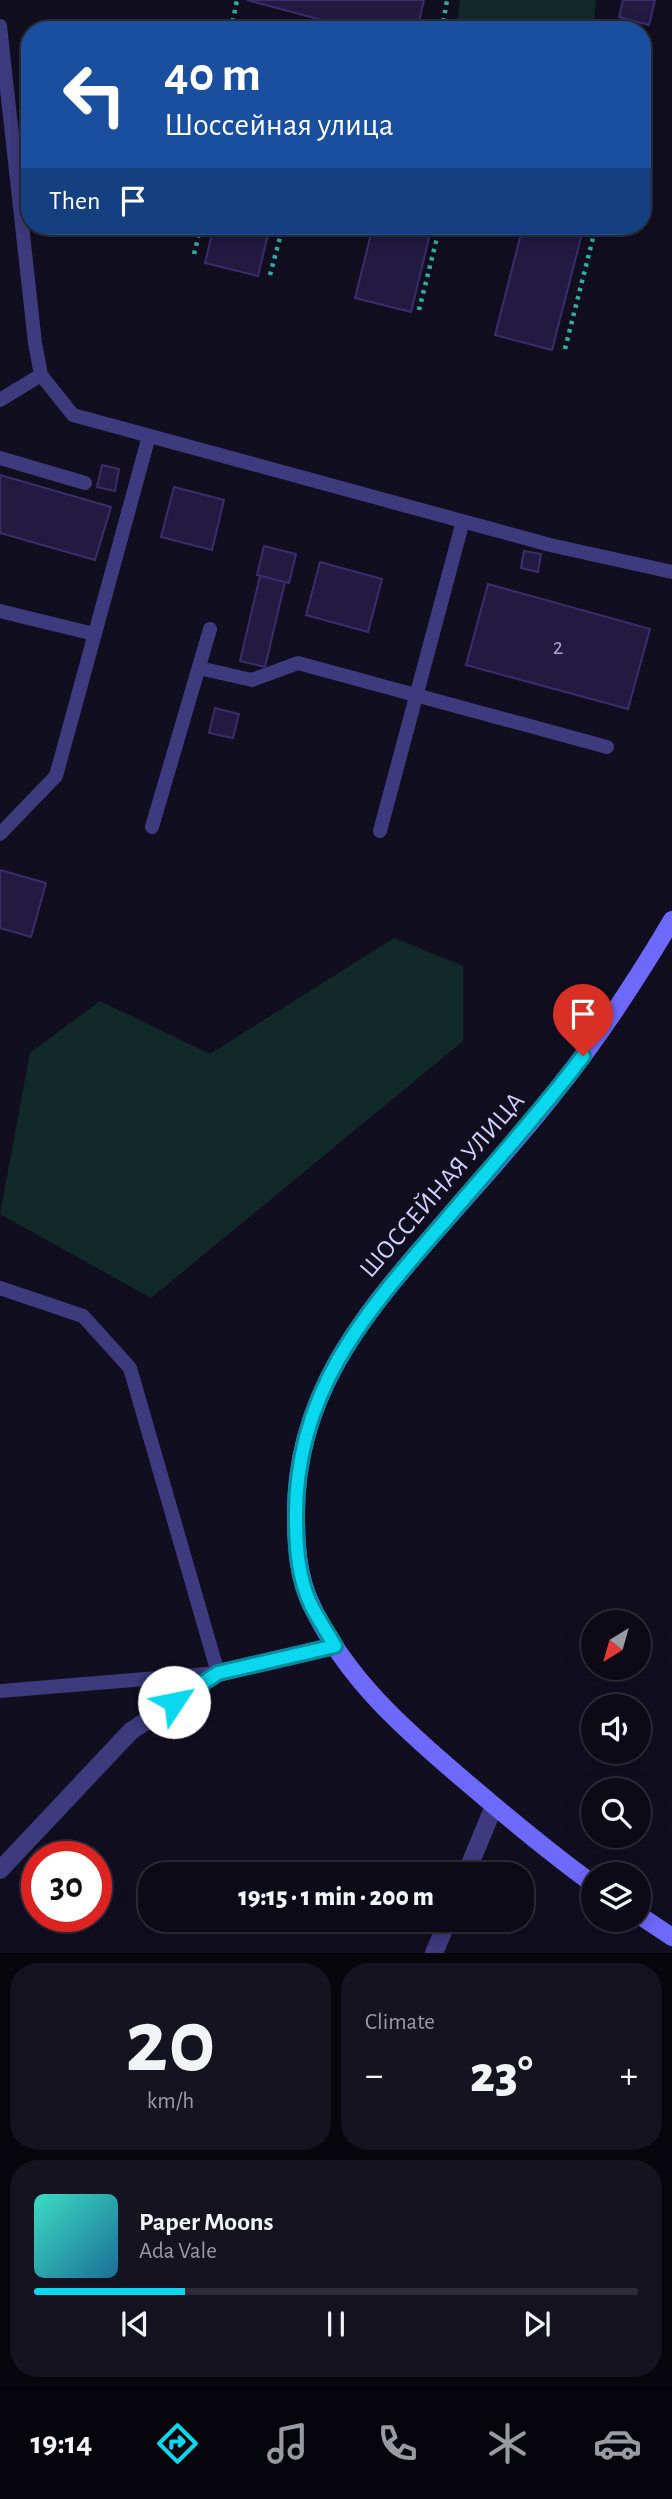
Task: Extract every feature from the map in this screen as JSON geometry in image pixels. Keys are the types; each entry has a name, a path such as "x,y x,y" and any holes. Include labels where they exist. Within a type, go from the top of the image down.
{"main road":[{"name":"ШОССЕЙНАЯ УЛИЦА","path":"581,1875 494,1806 384,1709 358,1679 310,1603 300,1569 296,1485 314,1406 358,1326 387,1287 552,1096 605,1025 672,920"},
{"path":"651,1923 672,1937"}],"street":[{"path":"0,1870 131,1731 218,1673 335,1646"},
{"path":"471,1862 494,1806"},
{"path":"434,1953 442,1932"}],"lane":[{"path":"0,26 21,216"},
{"path":"23,235 41,375 73,415 550,545 672,572"},
{"path":"0,400 41,375"},
{"path":"0,834 56,776 149,436"},
{"path":"0,458 85,483"},
{"path":"380,831 463,521"},
{"path":"0,611 94,634"},
{"path":"152,827 210,629"},
{"path":"199,668 252,680 298,663 607,747"},
{"path":"0,1288 83,1315 130,1368 218,1673 0,1691"}],"path":[{"path":"233,21 237,0"},
{"path":"444,21 447,0"},
{"path":"194,254 199,235"},
{"path":"270,275 281,235"},
{"path":"419,310 438,235"},
{"path":"565,349 594,235"}],"green space":[{"path":"460,0 596,0 594,21 457,21"},
{"path":"394,938 463,966 463,1041 151,1298 0,1214 30,1053 100,1001 210,1054"}],"building":[{"path":"247,0 424,0 419,21 325,21"},
{"path":"623,0 655,0 650,21 619,17"},
{"path":"212,235 268,235 258,276 205,263"},
{"path":"371,235 430,235 411,312 355,298"},
{"path":"521,235 582,235 552,350 495,335"},
{"path":"102,465 119,469 115,491 97,487"},
{"path":"0,475 111,507 95,560 0,533"},
{"path":"174,487 224,500 212,550 161,537"},
{"path":"264,546 296,554 289,583 257,575"},
{"path":"524,551 541,554 538,572 521,568"},
{"path":"320,562 382,579 368,632 306,615"},
{"path":"260,576 285,582 265,667 240,661"},
{"path":"488,584 650,629 628,709 466,665"},
{"path":"215,708 239,714 233,738 209,733"},
{"path":"0,870 46,883 31,937 0,928"}],"route":[{"path":"174,1702 218,1673 335,1646 310,1603 300,1569 296,1529 296,1485 314,1406 358,1326 387,1287 552,1096 583,1056"}]}
